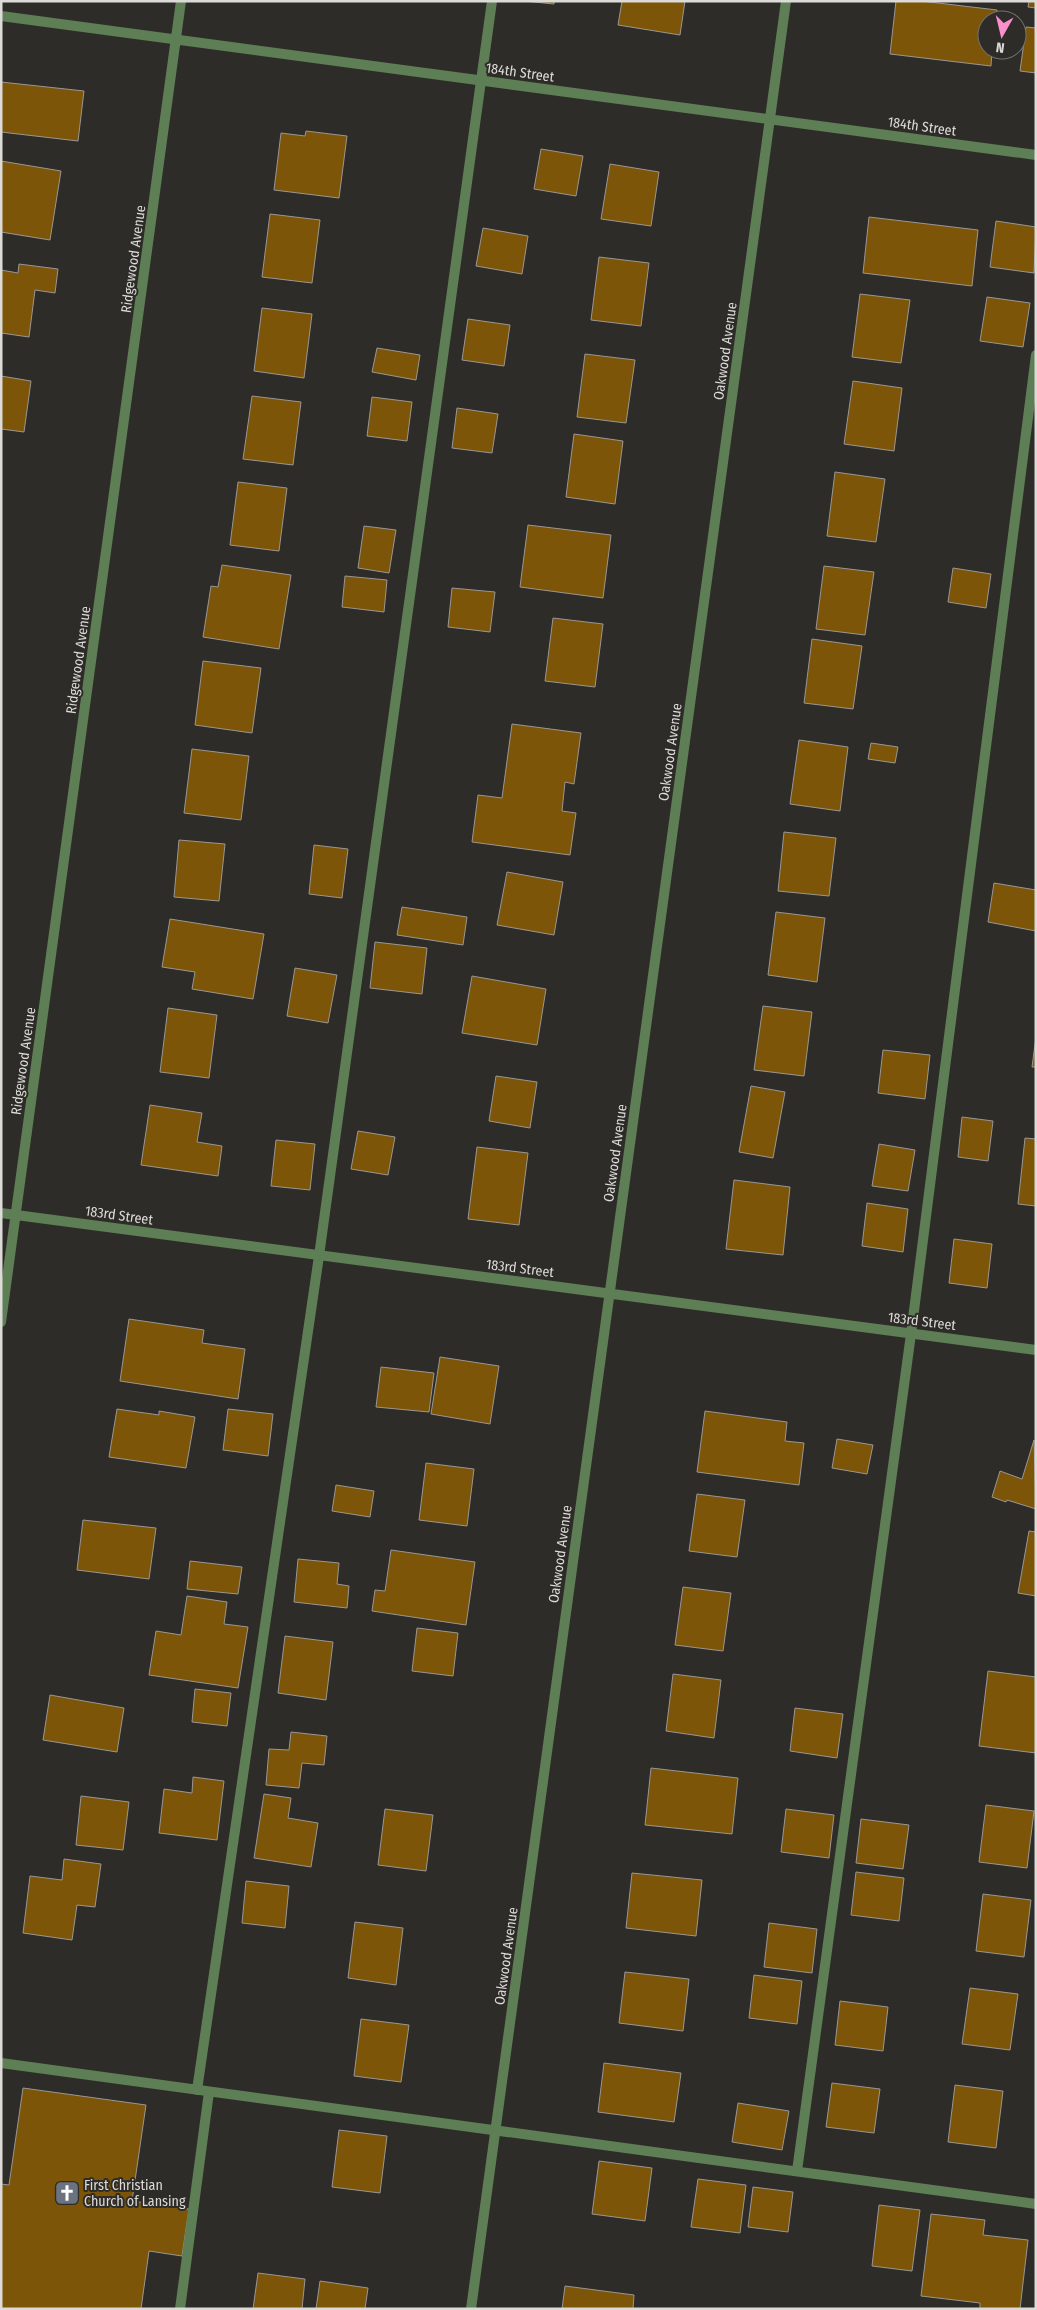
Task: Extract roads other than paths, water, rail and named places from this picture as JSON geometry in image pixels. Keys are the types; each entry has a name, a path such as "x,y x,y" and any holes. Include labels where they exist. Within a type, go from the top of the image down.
{"street":[{"name":"Ridgewood Avenue","path":"1,1322 181,1"},
{"path":"197,2090 319,1256 492,1"},
{"name":"Oakwood Avenue","path":"472,2309 786,1"},
{"name":"184th Street","path":"1,16 1036,155"},
{"path":"797,2172 912,1334 1036,355"},
{"name":"183rd Street","path":"1,1213 1036,1350"},
{"path":"1,2063 1036,2204"},
{"path":"180,2309 209,2092"}],"place":[{"name":"First Christian Church of Lansing","path":"67,2193"}]}
